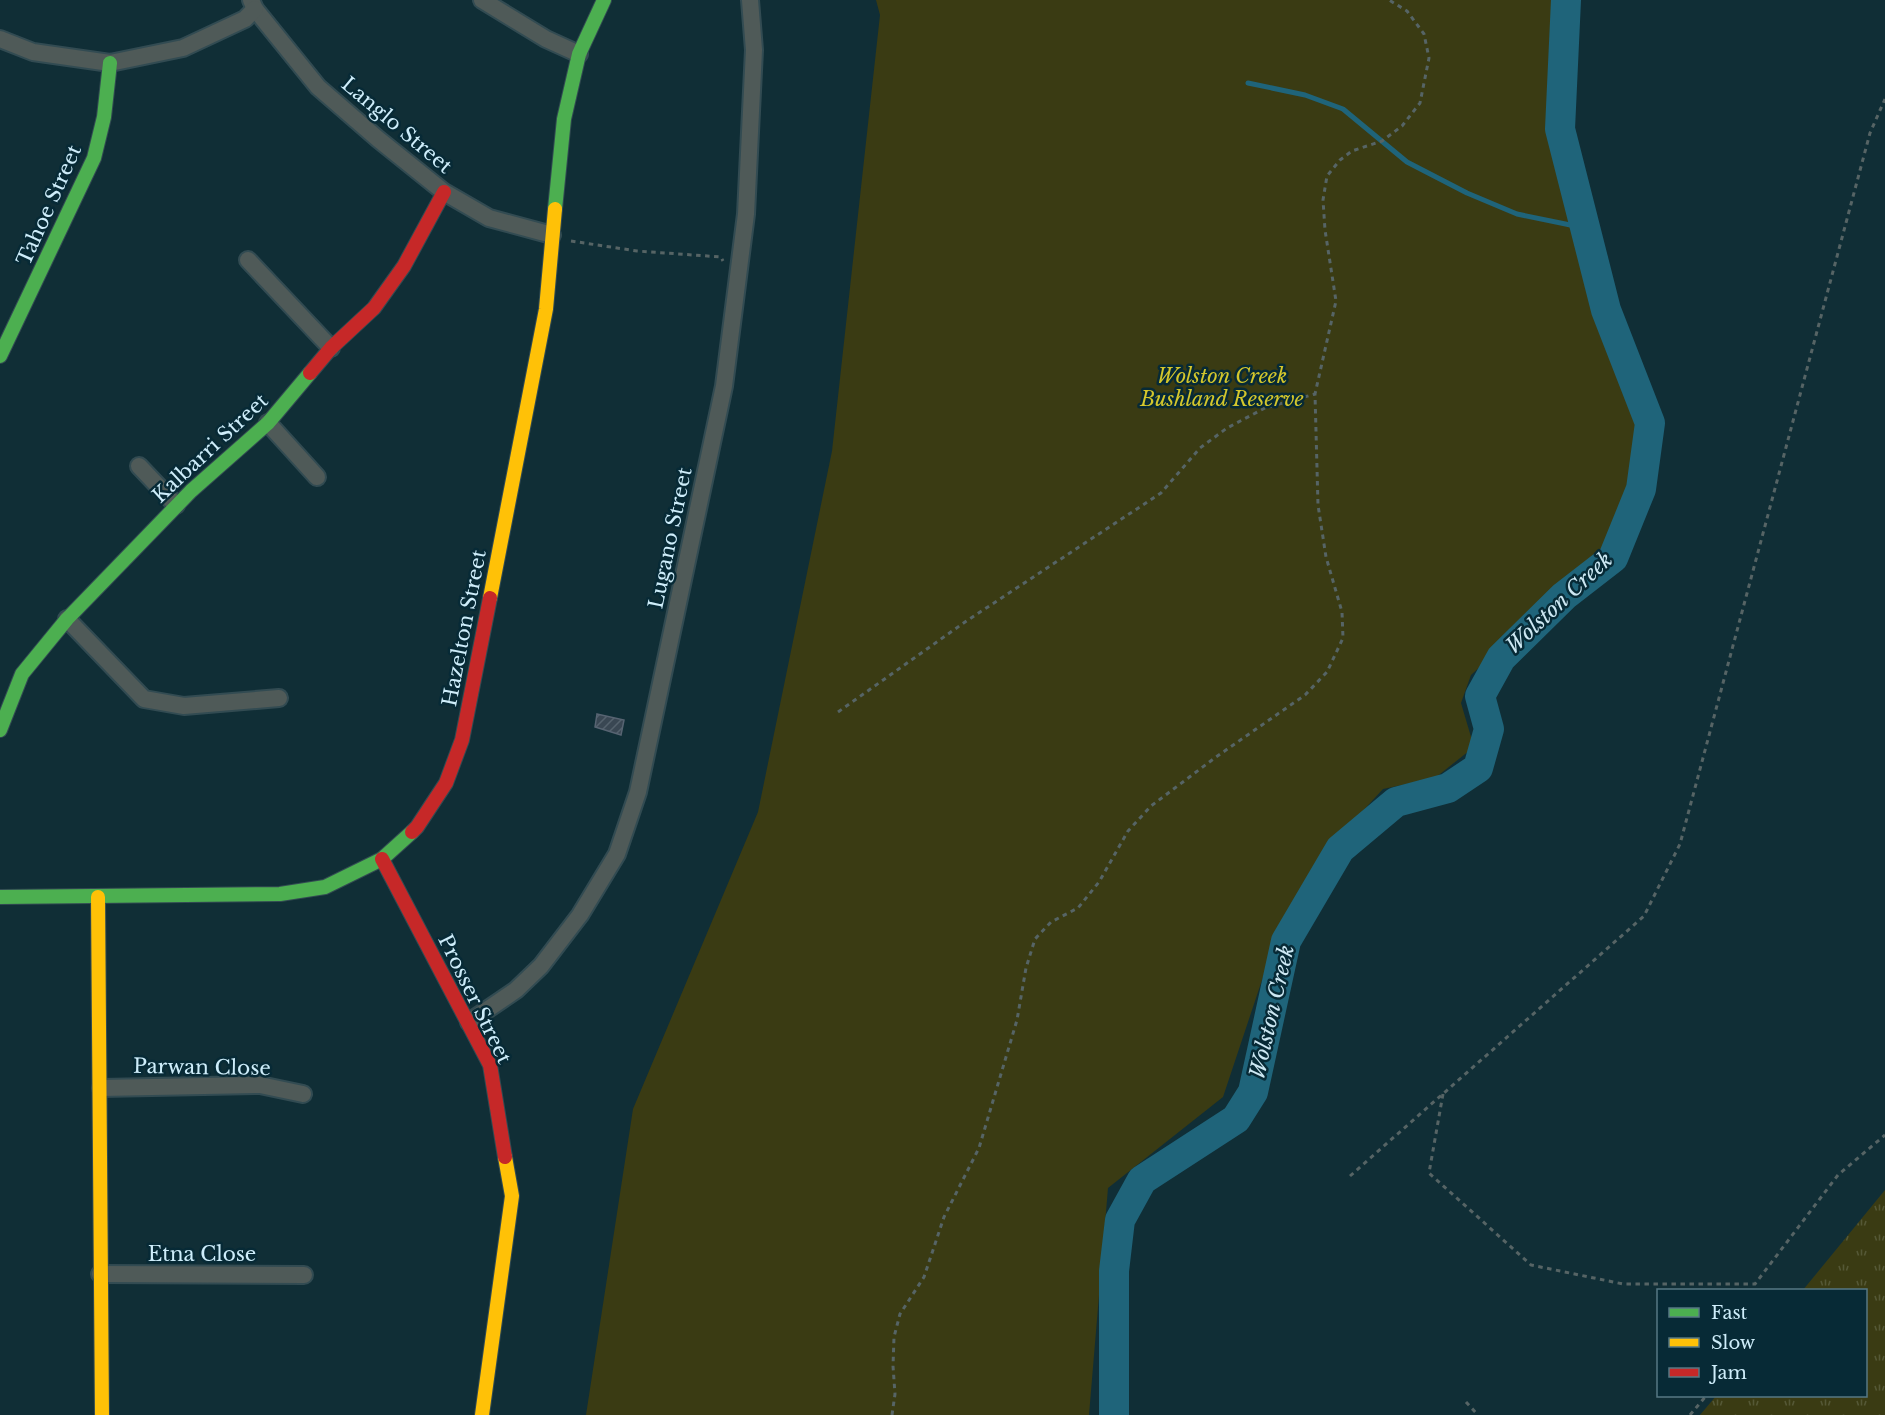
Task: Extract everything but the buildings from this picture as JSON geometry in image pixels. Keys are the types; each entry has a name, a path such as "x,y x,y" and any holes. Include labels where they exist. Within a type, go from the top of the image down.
{"street":[{"path":"482,0 546,39 579,54"},
{"name":"Hazelton Street","path":"0,897 280,894 325,887 382,859 417,827 446,783 462,740 546,309 564,119 579,54 604,0"},
{"name":"Lugano Street","path":"469,1022 516,990 541,966 580,915 617,854 638,792 724,386 746,214 754,50 750,0"},
{"path":"0,39 33,52 110,63 183,48 245,19 253,5"},
{"name":"Langlo Street","path":"253,5 318,87 444,192 489,218 552,235"},
{"name":"Tahoe Street","path":"0,356 94,158 104,117 110,63"},
{"name":"Kalbarri Street","path":"0,730 22,674 68,619 176,505 268,423 331,348 374,308 404,266 444,192"},
{"path":"248,260 331,348"},
{"path":"268,423 317,477"},
{"path":"139,466 176,505"},
{"path":"68,619 144,699 184,706 279,698"},
{"name":"Prosser Street","path":"382,859 490,1065 512,1196 482,1415"},
{"path":"98,897 102,1415"},
{"name":"Parwan Close","path":"101,1088 260,1085 303,1094"},
{"name":"Etna Close","path":"100,1274 304,1275"}],"path":[{"path":"892,1415 895,1394 894,1337 900,1314 924,1277 944,1217 979,1149 1017,1020 1026,968 1035,939 1051,922 1078,908 1100,882 1128,831 1151,806 1305,695 1327,672 1343,638 1342,612 1326,557 1318,505 1315,394 1336,301 1325,230 1323,200 1327,176 1340,160 1352,151 1382,141 1402,126 1420,103 1429,58 1424,33 1407,11 1389,0"},
{"path":"1350,1176 1644,916 1680,844 1867,145 1885,99"},
{"path":"552,235 564,240 638,251 721,257 725,264 739,270"},
{"path":"838,712 965,622 1161,493 1200,448 1227,428 1265,408 1315,394"},
{"path":"1444,1092 1429,1173 1531,1265 1623,1284 1755,1284"},
{"path":"1753,1289 1838,1175 1885,1135"},
{"path":"1690,1415 1704,1397"},
{"path":"1466,1402 1478,1415"}],"green space":[{"name":"Wolston Creek Bushland Reserve","path":"876,0 1558,0 1553,131 1596,312 1637,422 1631,488 1605,551 1471,675 1461,703 1474,747 1435,778 1383,789 1337,839 1272,950 1223,1097 1108,1188 1089,1415 586,1415 633,1109 758,812 832,451 880,15"},
{"path":"1885,1190 1885,1415 1700,1415 1715,1397 1867,1397 1867,1289 1804,1289"}],"waterway":[{"name":"Wolston Creek","path":"1114,1415 1114,1271 1120,1220 1142,1180 1236,1119 1253,1092 1286,941 1340,849 1396,802 1448,788 1478,768 1489,729 1480,696 1501,658 1564,596 1613,558 1641,489 1650,423 1606,310 1560,129 1566,0"},
{"path":"1248,83 1305,95 1343,109 1407,162 1467,193 1517,214 1585,228"}],"traffic: fast":[{"path":"555,209 564,119 579,54 604,0"},
{"path":"0,356 94,158 104,117 110,63"},
{"path":"0,730 22,674 67,619 191,491 268,423 310,373"},
{"path":"0,897 280,894 325,887 382,859 412,832"}],"traffic: slow":[{"path":"490,598 546,309 555,209"},
{"path":"98,897 102,1415"},
{"path":"482,1415 512,1196 505,1157"}],"traffic: jam":[{"path":"310,373 331,348 374,308 404,266 444,192"},
{"path":"412,832 446,783 462,740 490,598"},
{"path":"382,859 490,1065 505,1157"}]}
